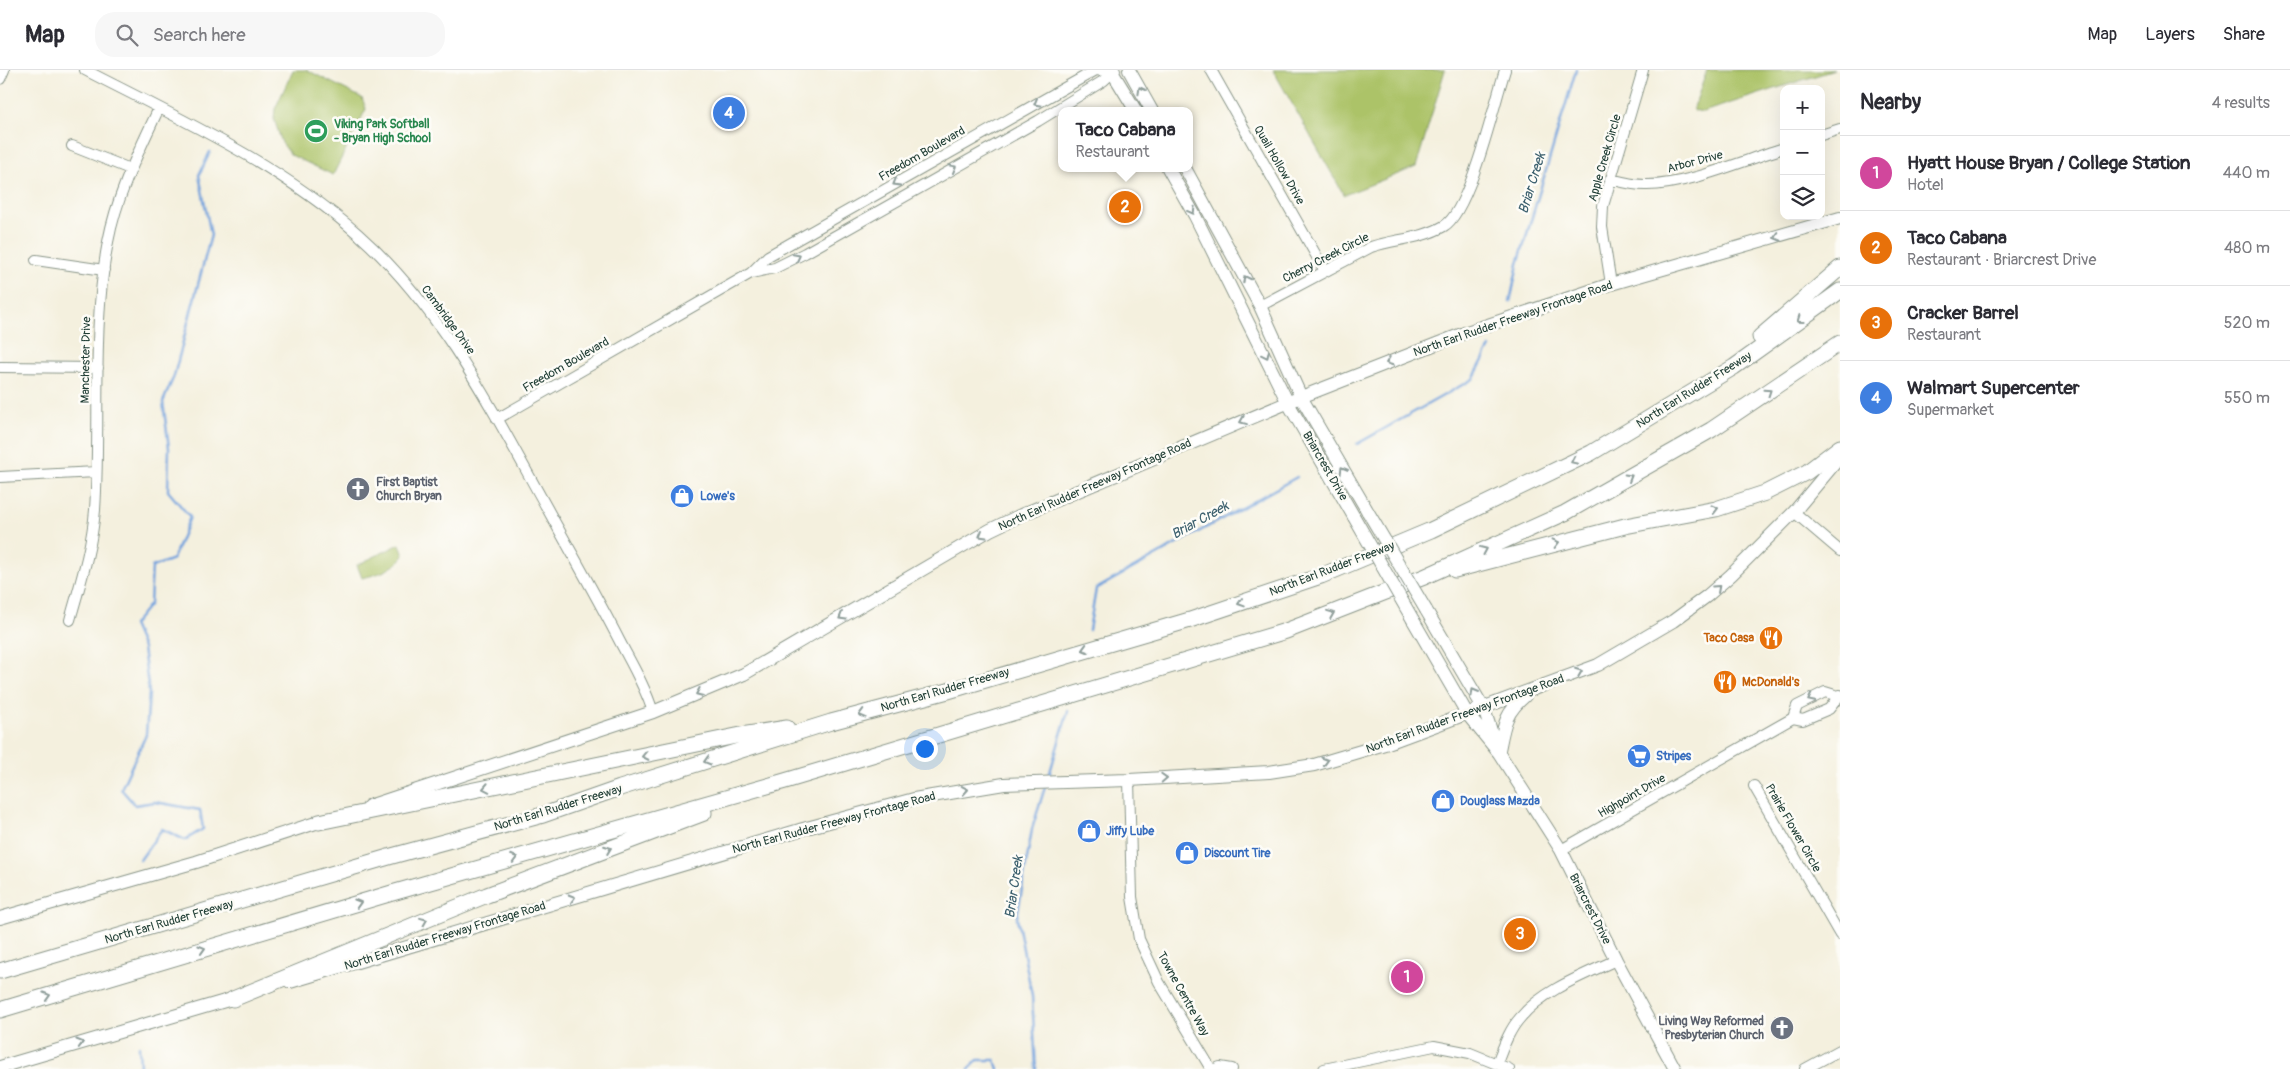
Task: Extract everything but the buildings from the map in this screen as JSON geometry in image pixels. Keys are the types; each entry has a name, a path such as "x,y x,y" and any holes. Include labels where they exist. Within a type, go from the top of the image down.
{"highway":[{"path":"1666,408 1764,334 1840,268"},
{"name":"North Earl Rudder Freeway","path":"0,971 392,856 542,815 620,788 831,722 948,691 1190,620 1320,576 1432,530 1582,457 1734,367 1840,291"},
{"path":"0,1010 382,896 785,781 1286,632 1424,577 1565,514 1711,430 1840,343"},
{"path":"1424,577 1625,526 1716,509 1765,493 1807,472 1840,447"},
{"path":"319,822 741,735 831,722"},
{"path":"233,999 487,895 785,781"}],"main road":[{"path":"1130,70 1150,107"},
{"path":"1113,71 1134,107"},
{"name":"Briarcrest Drive","path":"1170,172 1195,216 1288,403 1468,714 1499,753 1561,850 1616,960 1675,1069"},
{"name":"Briarcrest Drive","path":"1187,172 1260,306 1301,397 1484,709 1499,753"},
{"name":"North Earl Rudder Freeway Frontage Road","path":"0,918 196,862 653,712 744,674 990,530 1021,515 1301,397 1467,332 1611,284 1840,218"},
{"name":"North Earl Rudder Freeway Frontage Road","path":"0,1066 233,999 803,829 905,802 1004,784 1063,780 1129,780 1269,772 1314,765 1388,743 1484,709 1598,665 1673,621 1708,596 1731,576 1794,512 1840,457"},
{"path":"1499,753 1505,722 1512,708 1532,690"}],"street":[{"path":"0,78 4,70"},
{"name":"Cambridge Drive","path":"85,70 270,167 324,205 360,236 405,283 439,325 497,419 599,601 647,694 653,712"},
{"name":"Freedom Boulevard","path":"751,274 768,256 1096,70 1113,71"},
{"name":"Quail Hollow Drive","path":"1211,70 1325,271"},
{"name":"Cherry Creek Circle","path":"1260,306 1371,247 1420,236 1447,224 1467,192 1504,70"},
{"name":"Apple Creek Circle","path":"1611,284 1602,227 1603,206 1643,70"},
{"name":"Freedom Boulevard","path":"1059,107 1103,81 1113,71"},
{"name":"Manchester Drive","path":"70,620 92,530 96,472 100,306 108,240 130,169 160,108"},
{"name":"Freedom Boulevard","path":"497,419 751,274 775,268 990,148 1058,108"},
{"path":"1825,134 1840,129"},
{"path":"982,134 990,148"},
{"path":"72,146 130,169"},
{"name":"Arbor Drive","path":"1610,179 1646,185 1666,183 1693,177 1780,149"},
{"path":"920,170 927,183"},
{"path":"848,211 855,224"},
{"path":"36,260 104,270"},
{"path":"0,367 98,368"},
{"path":"0,477 96,472"},
{"path":"1794,512 1840,551"},
{"name":"Highpoint Drive","path":"1561,850 1793,718 1803,720 1830,708 1839,695 1824,692 1797,706 1793,718"},
{"name":"Towne Centre Way","path":"1129,780 1132,897 1139,938 1159,982 1211,1069"},
{"name":"Prairie Flower Circle","path":"1754,786 1840,935"},
{"path":"1497,1063 1507,1038 1519,1018 1529,1009 1540,1000 1571,982 1616,960"},
{"path":"1324,1069 1434,1046 1451,1048 1497,1063 1508,1069"},
{"path":"1805,1069 1840,1050"},
{"path":"1215,1069 1227,1067 1232,1069"}],"green space":[{"name":"Viking Park Softball - Bryan High School","path":"293,70 307,70 362,98 366,109 333,175 291,155 282,143 274,119 275,109"},
{"path":"1273,70 1445,70 1416,167 1344,195"},
{"path":"1707,70 1834,70 1787,85 1780,85 1780,87 1703,112 1693,110"},
{"path":"400,544 404,556 395,565 385,571 362,578 357,565"}],"waterway":[{"name":"Briar Creek","path":"1510,302 1518,264 1576,70"},
{"path":"140,860 162,829 185,840 203,829 200,810 155,802 135,805 121,789 146,735 149,693 143,648 133,625 150,604 152,567 173,559 190,517 168,491 169,448 163,402 174,376 211,235 199,175 210,152"},
{"name":"Briar Creek","path":"1357,444 1473,379 1490,347"},
{"name":"Briar Creek","path":"1089,630 1096,589 1297,477"},
{"name":"Briar Creek","path":"1048,779 1068,711"},
{"name":"Briar Creek","path":"1036,1069 1032,996 1017,918 1032,829 1045,787"},
{"path":"139,1046 140,1069"},
{"name":"Briar Creek","path":"969,1069 978,1060 995,1060 998,1069"}],"place":[{"name":"Walmart Supercenter","path":"729,113"},
{"name":"Viking Park Softball - Bryan High School","path":"316,131"},
{"name":"Taco Cabana","path":"1125,207"},
{"name":"First Baptist Church Bryan","path":"358,489"},
{"name":"Lowe's","path":"682,496"},
{"name":"Taco Casa","path":"1771,638"},
{"name":"McDonald's","path":"1725,682"},
{"name":"Stripes","path":"1639,756"},
{"name":"Douglass Mazda","path":"1443,801"},
{"name":"Jiffy Lube","path":"1089,831"},
{"name":"Discount Tire","path":"1187,853"},
{"name":"Cracker Barrel","path":"1520,934"},
{"name":"Hyatt House Bryan / College Station","path":"1407,977"},
{"name":"Living Way Reformed Presbyterian Church","path":"1782,1028"}]}
